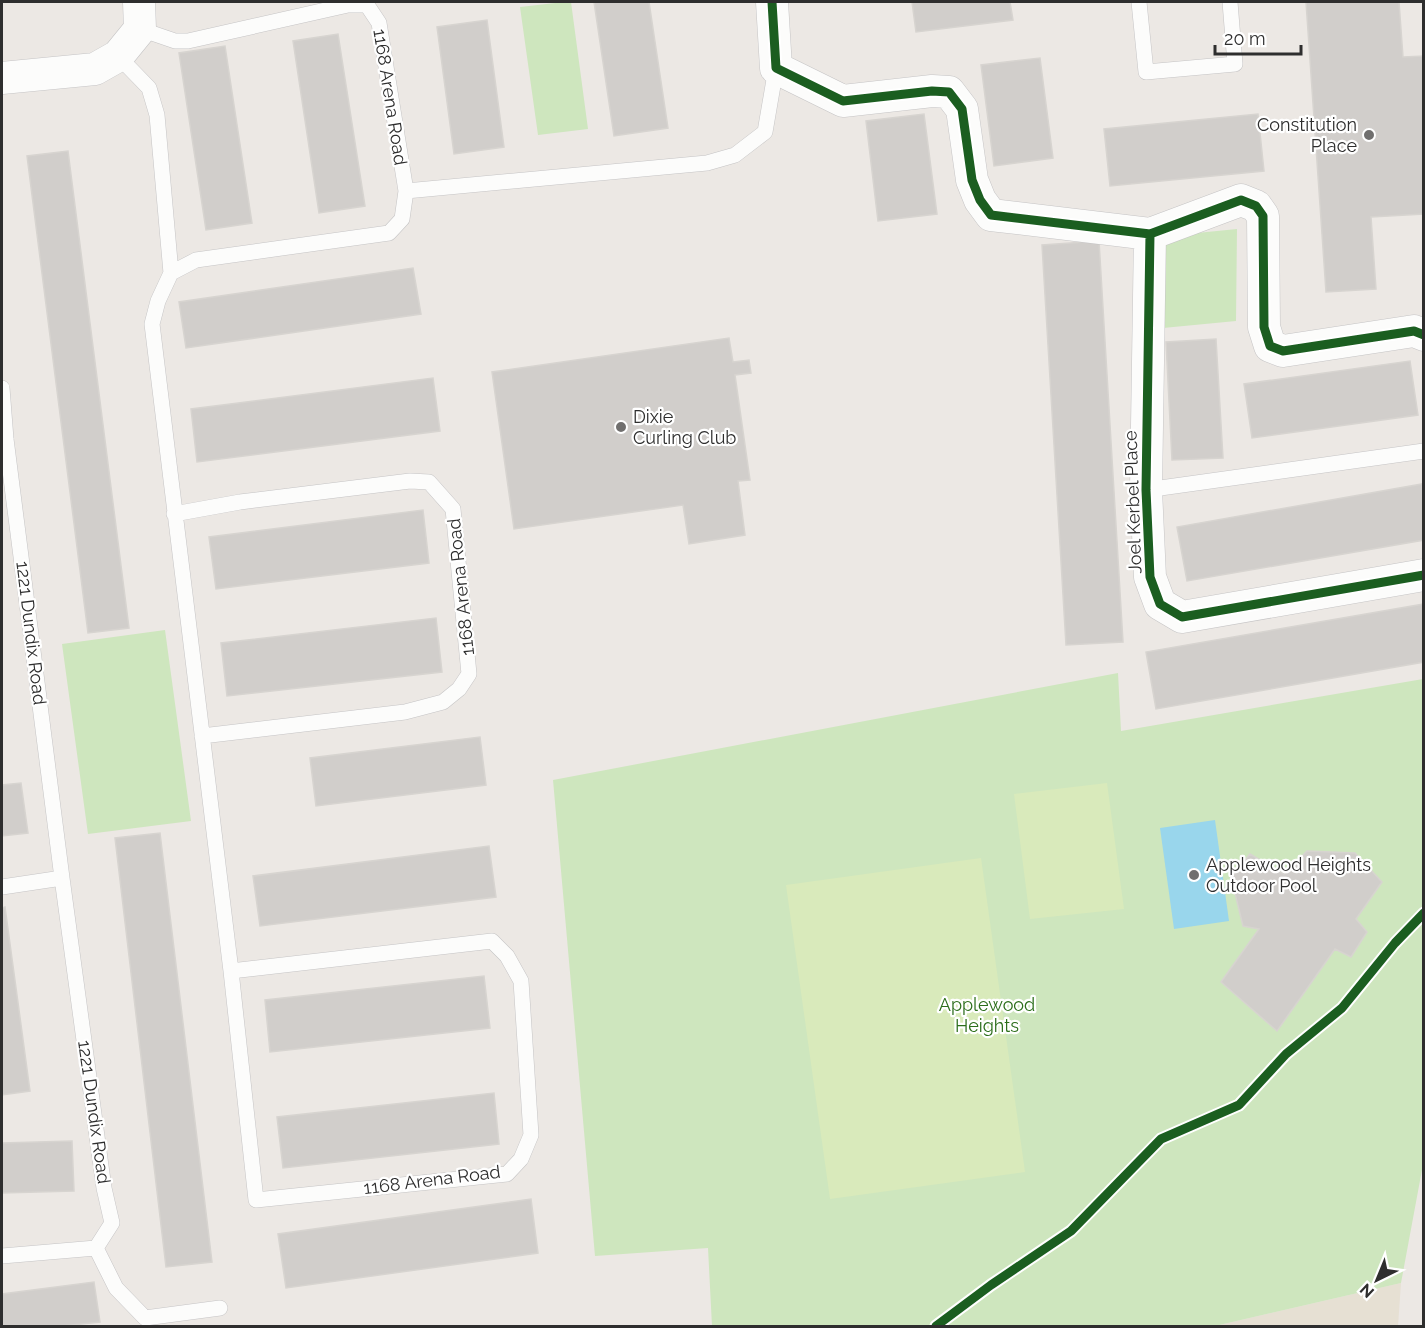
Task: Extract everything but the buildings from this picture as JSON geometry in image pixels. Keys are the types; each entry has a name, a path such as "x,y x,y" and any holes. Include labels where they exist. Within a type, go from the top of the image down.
{"street":[{"path":"772,2 776,68 843,102 949,92 962,109 972,180 980,200 991,215 1150,234 1241,200 1256,206 1263,216 1264,327 1270,346 1283,351 1414,331 1424,335"},
{"path":"2,78 95,69 131,33"},
{"name":"Joel Kerbel Place","path":"1150,234 1146,490 1150,578 1160,604 1182,617 1424,575"}],"lane":[{"path":"1139,2 1146,72 1235,64 1230,2"},
{"name":"1168 Arena Road","path":"171,273 196,260 389,233 402,219 406,191 379,23 367,5 348,5 188,41 175,41 131,33 157,115 171,273 158,301 152,324 231,971 256,1200 507,1174 521,1159 531,1135 521,981 507,956 492,941 231,971"},
{"path":"406,191 707,163 735,155 765,132 776,68"},
{"name":"1221 Dundix Road","path":"2,388 6,439 62,878 104,1188 112,1223 96,1248"},
{"path":"1146,490 1424,451"},
{"name":"1168 Arena Road","path":"174,514 240,502 410,481 429,482 453,509 469,674 459,689 443,702 405,712 202,736"},
{"path":"2,887 62,878"},
{"path":"2,1256 96,1248 116,1288 145,1318 220,1308"}],"shaded area":[{"path":"1401,1283 1398,1326 1215,1326"}],"green space":[{"path":"571,2 588,129 538,135 520,7"},
{"path":"1237,229 1236,321 1163,328 1157,237"},
{"path":"165,630 191,821 88,834 62,644"},
{"name":"Applewood Heights","path":"1118,673 1121,731 1423,679 1424,1159 1401,1283 1215,1326 712,1326 708,1248 595,1256 553,780"},
{"path":"1107,783 1124,909 1030,919 1014,794"},
{"path":"981,858 1025,1172 830,1199 786,885"}],"water":[{"name":"Applewood Heights Outdoor Pool","path":"1215,820 1229,921 1174,929 1160,828"}],"cycle path":[{"path":"772,2 776,68 843,101 932,91 949,92 962,109 972,180 980,200 991,215 1150,234 1241,200 1256,206 1263,216 1264,327 1270,346 1283,351 1414,331 1424,335"},
{"path":"1150,234 1146,490 1150,577 1160,604 1182,617 1424,575"},
{"path":"936,1326 991,1285 1071,1231 1161,1139 1239,1105 1286,1054 1342,1008 1395,943 1424,913"}],"place":[{"name":"Constitution Place","path":"1369,135"},
{"name":"Dixie Curling Club","path":"621,427"},
{"name":"Applewood Heights Outdoor Pool","path":"1194,875"}]}
